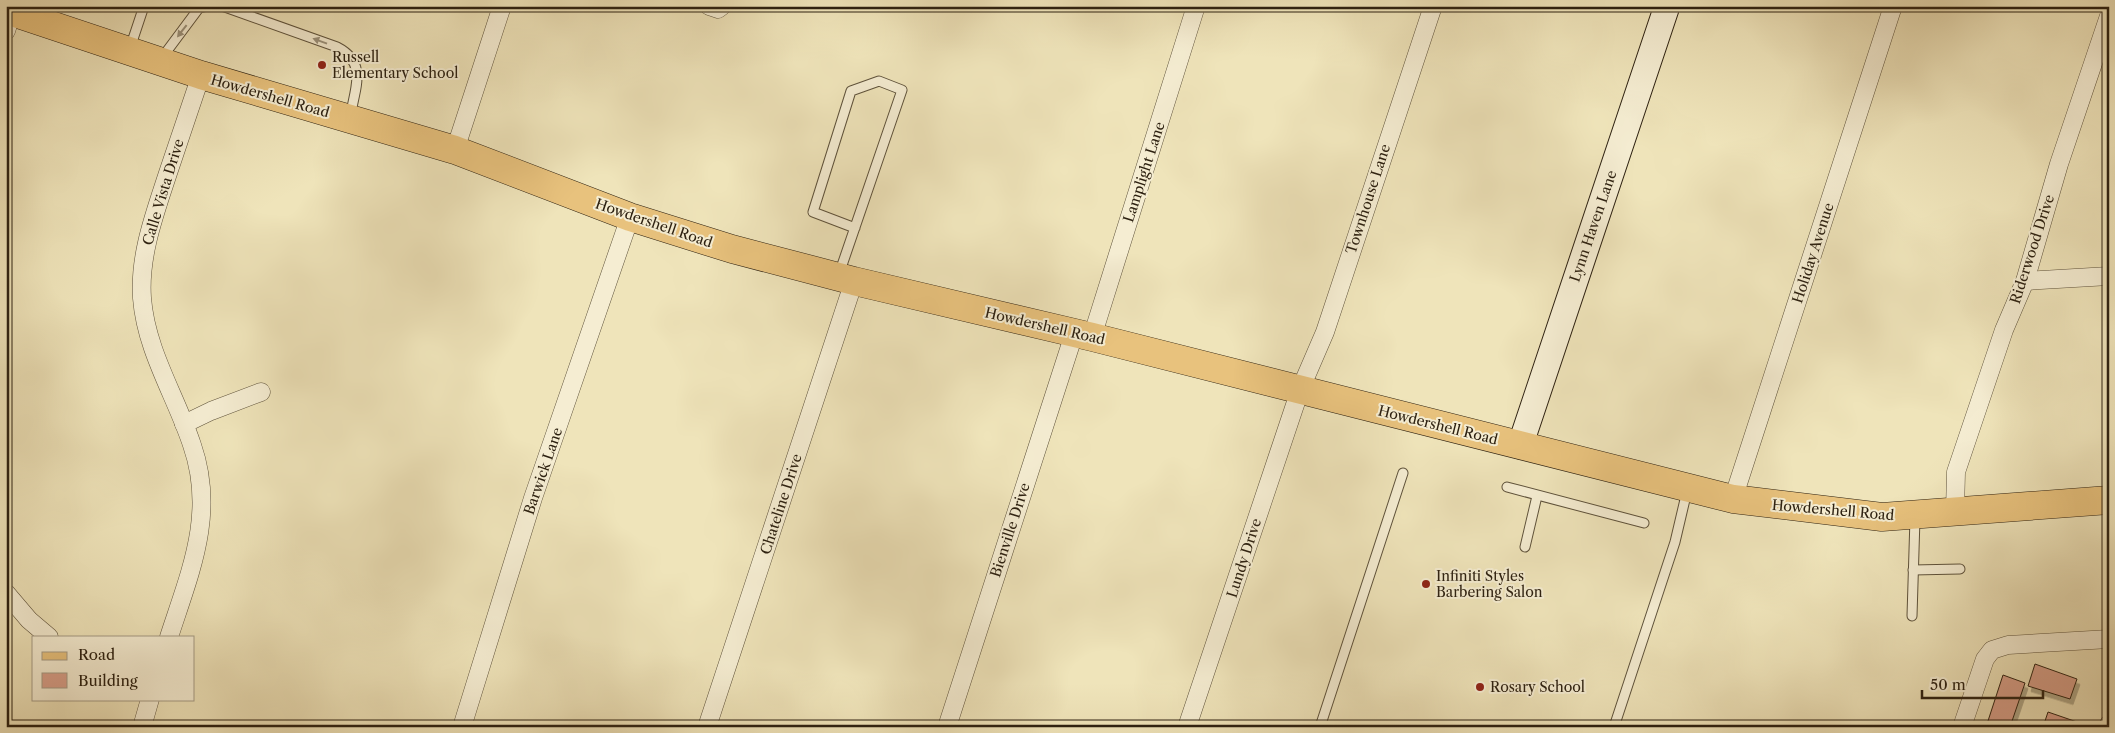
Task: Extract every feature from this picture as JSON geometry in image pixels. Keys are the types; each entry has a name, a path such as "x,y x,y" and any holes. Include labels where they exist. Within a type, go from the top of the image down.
{"main road":[{"name":"Howdershell Road","path":"8,18 45,18 201,76 455,150 630,217 732,249 846,279 1083,335 1733,499 1874,516 1915,515 2109,500"}],"street":[{"path":"455,150 502,6"},
{"name":"Lamplight Lane","path":"1083,335 1196,6"},
{"name":"Townhouse Lane","path":"1300,390 1325,332 1433,6"},
{"name":"Lynn Haven Lane","path":"1520,446 1667,6"},
{"name":"Holiday Avenue","path":"1733,499 1893,6"},
{"name":"Riderwood Drive","path":"1956,511 1956,472 2004,330 2025,281 2059,164 2109,16"},
{"name":"Calle Vista Drive","path":"169,636 198,551 201,529 201,487 193,447 152,343 142,299 143,275 145,249 156,210 201,76"},
{"name":"Barwick Lane","path":"462,727 533,498 630,217"},
{"path":"2025,281 2109,276"},
{"name":"Chateline Drive","path":"707,727 846,279"},
{"name":"Bienville Drive","path":"947,727 1083,335"},
{"name":"Lundy Drive","path":"1187,727 1300,390"},
{"path":"184,424 211,411 262,392"},
{"path":"6,593 28,620 49,636"},
{"path":"1962,727 1985,658 1992,650 2008,645 2109,639"},
{"path":"142,727 150,700"}],"lane":[{"path":"129,50 144,6"},
{"path":"222,6 350,53 357,64 357,76 350,119"},
{"path":"159,61 202,7"},
{"path":"846,279 855,228 902,90 879,81 851,91 813,212 855,228"},
{"path":"1320,727 1403,473"},
{"path":"1507,487 1644,523"},
{"path":"1614,727 1675,542 1688,488"},
{"path":"1525,547 1537,496"},
{"path":"1912,616 1915,515"},
{"path":"1913,570 1960,569"}],"building":[{"path":"2035,664 2077,679 2070,699 2028,686"},
{"path":"2003,675 2025,683 2010,727 1986,727"},
{"path":"2048,712 2080,723 2078,727 2043,727"}],"place":[{"name":"Russell Elementary School","path":"322,65"},
{"name":"Infiniti Styles Barbering Salon","path":"1426,584"},
{"name":"Rosary School","path":"1480,687"}]}
